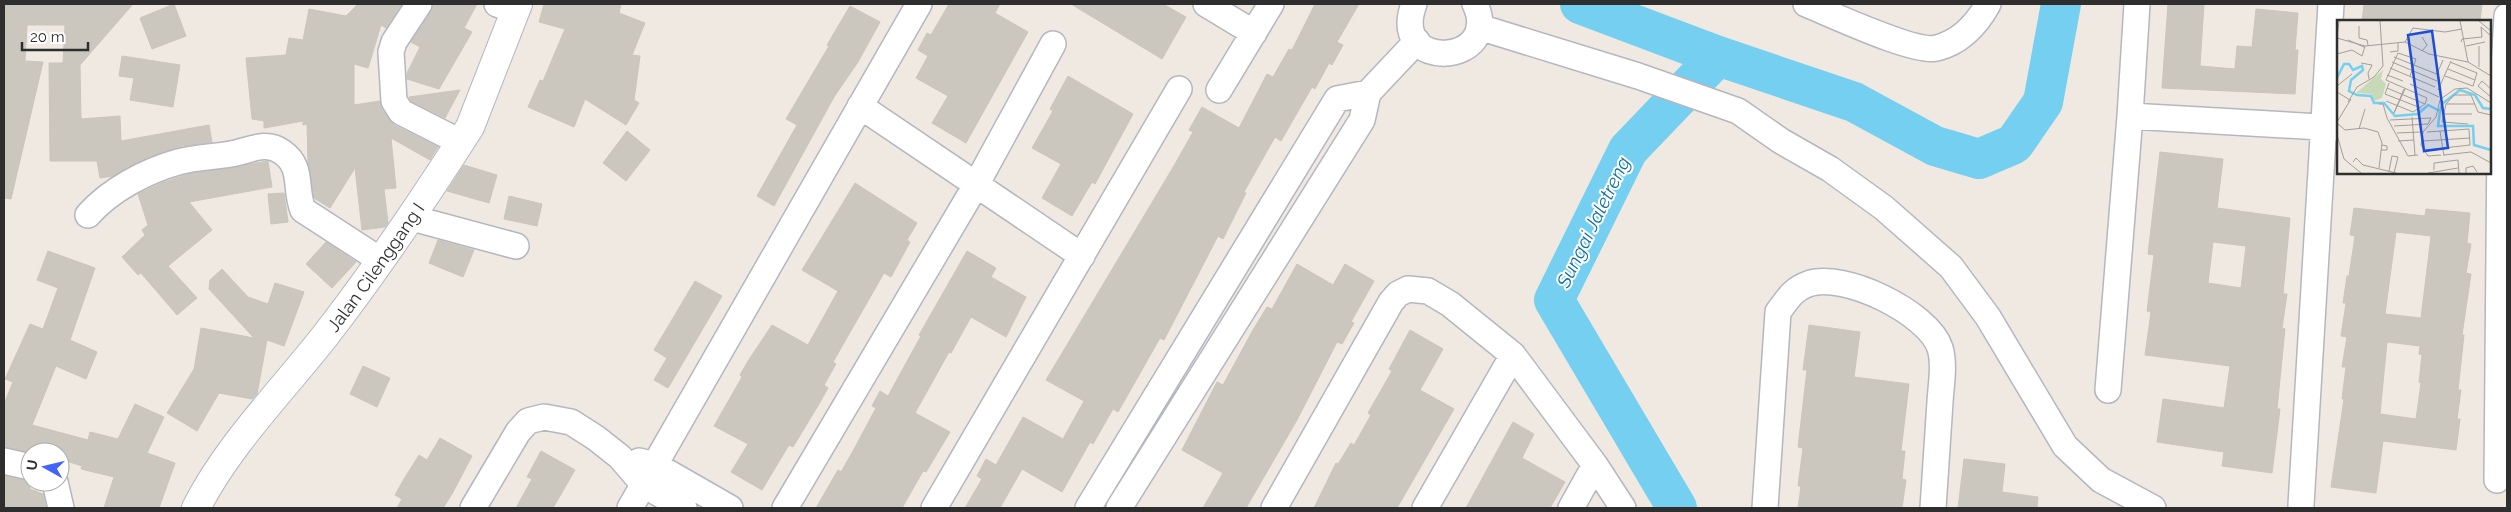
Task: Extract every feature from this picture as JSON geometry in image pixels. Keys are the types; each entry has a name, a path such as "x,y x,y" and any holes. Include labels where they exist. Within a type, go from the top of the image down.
{"street":[{"path":"419,4 394,42 391,52 394,101 401,112 460,142"},
{"path":"1206,4 1254,32"},
{"path":"1219,90 1271,4"},
{"path":"1414,4 1410,14 1411,28 1417,41 1427,50 1440,55 1453,54 1470,44 1477,15 1638,76 1738,111 1781,141 1838,174 1884,208 1951,267 1988,317 2065,446 2101,480 2153,508"},
{"path":"1806,4 1876,33 1919,47 1936,48 1972,29 1988,4"},
{"path":"2108,390 2130,116 2136,4"},
{"path":"2301,504 2332,127 2331,4"},
{"name":"Jalan Cilenggang I","path":"196,508 212,477 326,335 412,218 470,127 510,6"},
{"path":"630,508 860,106 913,6"},
{"path":"2497,480 2499,137 2507,16"},
{"path":"1118,508 1362,120 1368,93 1417,41"},
{"path":"785,508 976,185 1053,44"},
{"path":"934,508 1180,89"},
{"path":"1088,508 1337,99 1368,93"},
{"path":"860,106 1082,256"},
{"path":"2130,116 2332,127"},
{"path":"88,215 101,200 117,188 178,161 233,153 260,146 270,146 281,150 296,166 303,210 380,260"},
{"path":"412,218 516,246"},
{"path":"1764,508 1778,312 1794,290 1810,283 1828,281 1850,284 1869,291 1908,314 1934,335 1943,362 1933,508"},
{"path":"1274,508 1398,294 1408,289 1428,291 1450,304 1513,355 1595,465 1623,508"},
{"path":"1425,508 1513,355"},
{"path":"473,508 518,432 528,421 544,417 571,422 649,475 730,508"},
{"path":"4,461 20,465"},
{"path":"1571,508 1595,465"},
{"path":"649,475 684,508"},
{"path":"57,492 61,508"}],"building":[{"path":"4,4 133,4 80,65 81,119 120,116 121,141 209,125 212,142 182,146 162,152 113,176 100,178 97,161 50,161 49,63 63,63 65,25 27,25 25,61 43,62 11,199 4,198"},
{"path":"174,4 186,36 152,49 140,18"},
{"path":"358,4 402,4 386,28 381,25 368,68 354,64 354,105 380,101 382,109 394,125 438,147 430,160 391,138 396,188 384,189 388,223 385,227 362,230 355,168 330,208 314,198 308,164 307,124 303,125 303,121 264,128 264,121 252,119 246,58 286,55 289,38 303,40 309,9 346,16"},
{"path":"433,4 477,4 464,28 472,32 439,89 407,79 407,73 420,47 411,42 431,12"},
{"path":"544,4 621,4 619,13 645,23 632,55 640,56 634,100 639,103 626,125 585,99 574,127 528,107 540,80 543,81 565,29 539,22"},
{"path":"949,4 1000,4 995,13 1028,32 966,143 932,123 948,96 916,78 928,56 918,50 927,33 931,35"},
{"path":"1071,4 1163,4 1186,17 1162,59"},
{"path":"1315,4 1359,4 1337,42 1343,45 1332,65 1329,63 1315,89 1312,87 1281,141 1275,137 1244,192 1246,193 1223,239 1218,236 1164,340 1160,338 1118,412 1113,409 1093,444 1090,442 1062,492 1022,469 1000,508 965,508 982,479 977,476 986,459 996,465 1023,417 1063,439 1084,401 1046,380 1175,164 1193,132 1189,130 1202,107 1239,128 1267,74 1273,77 1289,49 1292,50"},
{"path":"2168,4 2204,4 2200,66 2235,69 2237,46 2252,47 2256,9 2298,13 2295,50 2298,50 2295,94 2162,88"},
{"path":"2364,4 2482,4 2480,20 2362,20"},
{"path":"850,6 880,22 858,62 834,97 774,206 757,196 797,125 786,119"},
{"path":"122,56 180,65 173,107 130,100 134,78 119,76"},
{"path":"1068,76 1133,114 1095,184 1092,182 1072,216 1042,198 1061,164 1032,148 1053,111 1050,109"},
{"path":"460,90 445,118 411,101 409,97"},
{"path":"627,131 650,150 626,181 603,163"},
{"path":"2160,152 2223,159 2217,208 2290,218 2283,294 2287,294 2282,328 2285,329 2277,409 2280,409 2272,473 2222,466 2224,452 2157,442 2163,399 2224,408 2230,366 2145,355 2151,312 2147,311 2154,255 2148,254","holes":["2213,242 2246,246 2241,288 2208,283"]},
{"path":"268,161 272,187 189,202 212,230 168,266 197,298 177,315 141,273 138,275 122,257 145,235 142,230 148,225 138,194 188,174"},
{"path":"464,165 497,175 489,203 447,191"},
{"path":"855,183 917,223 907,240 910,242 891,277 884,273 833,362 836,364 824,385 828,388 819,404 793,447 789,445 762,490 731,472 748,444 714,426 742,377 740,375 748,361 772,325 808,345 838,291 802,270"},
{"path":"284,193 288,222 271,224 268,194"},
{"path":"509,196 542,204 537,226 504,219"},
{"path":"2354,208 2425,216 2426,209 2470,213 2467,243 2471,244 2466,273 2471,274 2462,335 2464,335 2458,390 2461,390 2457,419 2460,419 2456,450 2383,441 2376,493 2331,487 2344,399 2342,399 2346,367 2342,367 2347,337 2341,336 2346,303 2343,303 2355,236 2350,235","holes":["2396,232 2431,236 2421,318 2385,314","2387,342 2420,346 2419,354 2422,355 2419,382 2421,383 2416,419 2380,414"]},
{"path":"438,240 474,250 463,277 429,263"},
{"path":"326,242 356,262 332,288 306,264"},
{"path":"48,251 95,268 70,340 97,352 86,379 56,366 32,425 88,440 90,432 118,439 135,404 164,417 147,453 175,463 159,508 104,508 114,477 81,469 82,466 70,462 70,442 20,442 20,450 4,447 4,404 13,382 5,379 30,324 43,329 58,288 37,280"},
{"path":"967,251 996,268 991,277 1026,297 1006,337 971,317 951,353 949,352 915,413 950,432 926,472 923,471 902,508 816,508 838,470 841,472 853,451 876,408 872,406 880,391 888,396 921,336 919,335"},
{"path":"1297,264 1333,285 1345,264 1374,281 1351,322 1354,323 1342,344 1337,342 1297,420 1246,508 1203,508 1223,473 1182,450 1217,382 1223,385 1267,307 1272,309"},
{"path":"222,269 248,297 268,304 275,283 304,292 284,346 267,340 257,394 252,399 219,393 197,431 167,413 194,369 201,328 254,338 209,289 210,280"},
{"path":"695,281 722,296 668,388 654,380 667,358 654,350"},
{"path":"1809,325 1860,332 1854,377 1909,384 1901,451 1905,451 1902,479 1906,480 1902,508 1798,508 1801,486 1798,486 1803,448 1798,447 1807,370 1803,370"},
{"path":"1410,330 1443,349 1420,390 1454,409 1397,508 1314,508 1336,463 1338,464 1351,443 1354,445 1371,415 1368,413 1392,371 1389,369"},
{"path":"363,366 390,378 377,407 350,394"},
{"path":"1513,422 1534,434 1522,458 1565,482 1550,508 1466,508"},
{"path":"440,438 472,456 452,494 443,508 397,508 402,499 395,495 404,479 419,455 427,460"},
{"path":"541,451 575,470 553,508 516,508 532,479 527,477"},
{"path":"1964,459 2005,464 2002,492 2038,497 2037,508 1958,508"},
{"path":"4,476 20,479 20,492 38,492 43,494 46,508 4,508"}],"waterway":[{"name":"Sungai Jaletreng","path":"1580,4 1718,56 1628,150 1554,300 1677,508"},
{"path":"1718,56 1854,102 1935,146 1979,159 2014,144 2043,102 2061,4"}]}
